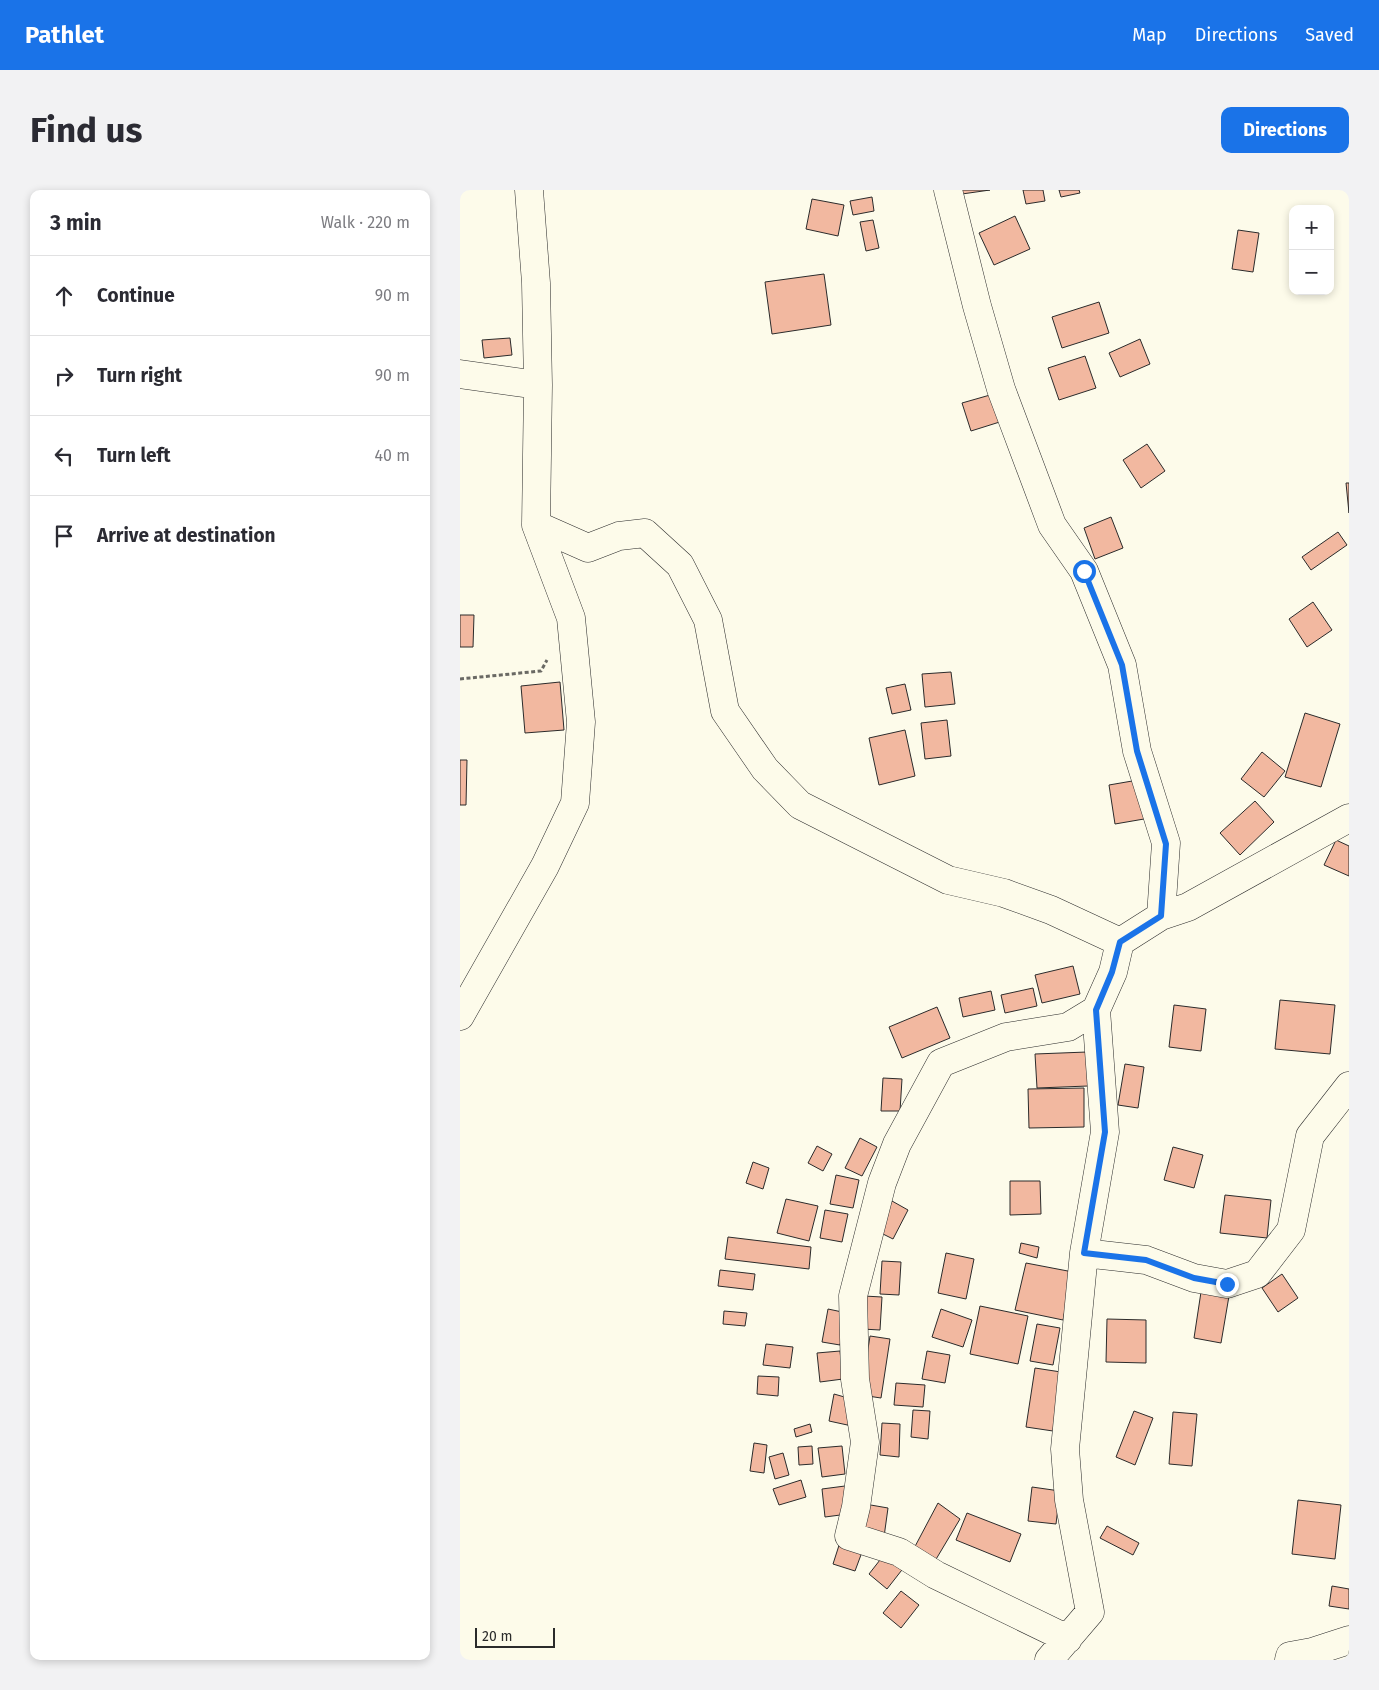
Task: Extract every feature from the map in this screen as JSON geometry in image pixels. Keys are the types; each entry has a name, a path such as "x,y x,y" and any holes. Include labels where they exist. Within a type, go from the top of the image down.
{"street":[{"path":"460,1016 545,866 574,803 581,722 571,618 536,526 538,385 536,283 528,190"},
{"path":"948,190 1002,389 1052,525 1084,571 1122,665 1137,751 1166,844 1161,916"},
{"path":"460,374 538,385"},
{"path":"536,526 588,548 619,536 645,533 680,566 708,620 725,711 765,769 800,805 948,880 1004,893 1050,910 1120,942"},
{"path":"1049,1660 1090,1612 1069,1500 1065,1449 1084,1253 1105,1132 1096,1010 1112,972 1120,942 1161,916 1188,907 1349,818"},
{"path":"1068,1638 936,1575 898,1552 849,1536 856,1507 865,1442 855,1379 853,1296 882,1183 897,1144 941,1063 1006,1037 1068,1027 1096,1010"},
{"path":"1084,1253 1146,1260 1194,1278 1227,1284 1257,1274 1291,1230 1310,1136 1349,1086"},
{"path":"1289,1660 1290,1656 1312,1652 1349,1640"}],"path":[{"path":"460,679 541,671 549,656"}],"building":[{"path":"961,190 990,190 962,194"},
{"path":"1023,190 1043,190 1045,201 1026,204"},
{"path":"1059,190 1079,190 1080,193 1061,197"},
{"path":"872,197 874,211 853,215 850,201"},
{"path":"812,199 844,205 838,236 806,229"},
{"path":"1015,216 1030,249 994,265 979,233"},
{"path":"873,220 879,248 866,251 860,222"},
{"path":"1238,230 1259,233 1253,272 1232,269"},
{"path":"824,274 831,325 772,334 765,282"},
{"path":"1099,302 1109,333 1062,348 1052,317"},
{"path":"510,338 512,355 484,358 482,340"},
{"path":"1140,339 1150,364 1120,377 1109,353"},
{"path":"1085,356 1096,388 1059,400 1048,368"},
{"path":"997,393 1006,420 971,431 962,403"},
{"path":"1147,444 1165,471 1141,488 1123,460"},
{"path":"1346,483 1349,483 1349,513"},
{"path":"1111,517 1123,548 1095,559 1084,528"},
{"path":"1338,532 1347,545 1311,570 1302,557"},
{"path":"1313,602 1332,630 1307,647 1289,619"},
{"path":"460,615 474,615 473,647 460,647"},
{"path":"951,672 955,704 925,707 922,674"},
{"path":"560,682 564,730 525,733 521,686"},
{"path":"905,684 911,710 892,714 886,688"},
{"path":"1305,713 1340,724 1321,787 1285,777"},
{"path":"947,720 951,756 925,759 921,723"},
{"path":"905,730 915,776 879,785 869,738"},
{"path":"1262,752 1285,771 1264,797 1241,779"},
{"path":"460,760 467,760 466,805 460,805"},
{"path":"1138,780 1144,819 1115,824 1109,785"},
{"path":"1255,801 1274,822 1240,855 1220,833"},
{"path":"1336,840 1349,846 1349,876 1324,865"},
{"path":"1073,966 1080,994 1042,1003 1035,975"},
{"path":"1033,988 1037,1006 1005,1013 1001,995"},
{"path":"991,991 995,1010 963,1017 959,998"},
{"path":"1280,1000 1335,1005 1330,1054 1275,1049"},
{"path":"1174,1005 1206,1009 1201,1051 1169,1047"},
{"path":"937,1007 950,1038 902,1058 889,1027"},
{"path":"1087,1052 1088,1086 1037,1088 1035,1054"},
{"path":"1125,1064 1144,1067 1138,1108 1118,1105"},
{"path":"883,1078 902,1079 900,1111 881,1111"},
{"path":"1084,1088 1084,1127 1029,1128 1028,1089"},
{"path":"860,1138 877,1147 862,1176 845,1168"},
{"path":"817,1146 832,1154 823,1171 808,1163"},
{"path":"1173,1147 1203,1155 1194,1188 1164,1180"},
{"path":"753,1162 769,1168 763,1189 746,1183"},
{"path":"836,1175 859,1180 853,1208 830,1204"},
{"path":"1010,1181 1040,1181 1041,1214 1010,1215"},
{"path":"1225,1195 1271,1200 1267,1238 1220,1233"},
{"path":"786,1199 818,1206 809,1241 777,1233"},
{"path":"892,1201 908,1210 893,1239 877,1231"},
{"path":"825,1210 848,1214 842,1242 820,1238"},
{"path":"728,1237 811,1247 809,1269 725,1259"},
{"path":"1021,1243 1039,1247 1037,1258 1019,1253"},
{"path":"946,1253 974,1259 966,1299 938,1293"},
{"path":"882,1261 901,1262 899,1295 880,1294"},
{"path":"1026,1263 1073,1272 1063,1320 1015,1310"},
{"path":"720,1270 755,1274 753,1290 718,1286"},
{"path":"1282,1274 1298,1298 1278,1312 1262,1288"},
{"path":"1201,1292 1229,1296 1221,1343 1194,1338"},
{"path":"864,1296 882,1297 880,1330 862,1329"},
{"path":"980,1306 1028,1316 1018,1364 970,1354"},
{"path":"828,1309 847,1313 840,1345 822,1342"},
{"path":"941,1309 972,1320 963,1347 932,1337"},
{"path":"724,1311 747,1313 745,1326 723,1324"},
{"path":"1107,1319 1146,1320 1146,1363 1106,1362"},
{"path":"1037,1324 1060,1328 1053,1365 1030,1361"},
{"path":"870,1336 890,1339 881,1398 861,1395"},
{"path":"766,1344 793,1347 790,1368 763,1365"},
{"path":"840,1351 843,1379 820,1382 817,1353"},
{"path":"927,1351 950,1355 945,1383 922,1379"},
{"path":"1035,1368 1061,1372 1053,1431 1026,1427"},
{"path":"758,1376 779,1377 778,1396 757,1394"},
{"path":"896,1383 925,1385 923,1407 894,1405"},
{"path":"834,1394 848,1398 852,1426 829,1421"},
{"path":"913,1410 930,1411 928,1439 911,1437"},
{"path":"1134,1411 1153,1418 1135,1465 1116,1457"},
{"path":"1173,1412 1197,1414 1192,1466 1169,1464"},
{"path":"882,1423 900,1424 899,1457 880,1455"},
{"path":"810,1424 812,1432 796,1437 794,1429"},
{"path":"754,1443 767,1445 764,1473 750,1471"},
{"path":"812,1446 813,1464 799,1465 798,1447"},
{"path":"842,1446 845,1474 822,1477 818,1448"},
{"path":"783,1453 789,1475 775,1479 769,1457"},
{"path":"801,1480 806,1497 779,1505 773,1489"},
{"path":"845,1486 848,1514 825,1517 822,1489"},
{"path":"1032,1487 1060,1491 1056,1524 1028,1521"},
{"path":"1298,1500 1341,1505 1335,1559 1292,1554"},
{"path":"938,1503 960,1519 932,1566 911,1554"},
{"path":"865,1504 888,1508 884,1537 861,1533"},
{"path":"967,1513 1021,1534 1010,1562 956,1540"},
{"path":"1107,1526 1139,1543 1133,1555 1100,1538"},
{"path":"842,1536 865,1544 855,1571 833,1564"},
{"path":"887,1551 905,1566 887,1589 869,1574"},
{"path":"1332,1586 1349,1589 1349,1609 1329,1606"},
{"path":"901,1591 919,1605 901,1628 883,1613"}],"route":[{"path":"1084,571 1122,665 1137,751 1166,844 1161,916 1120,942 1112,972 1096,1010 1105,1132 1084,1253 1146,1260 1194,1278 1227,1284"}]}
